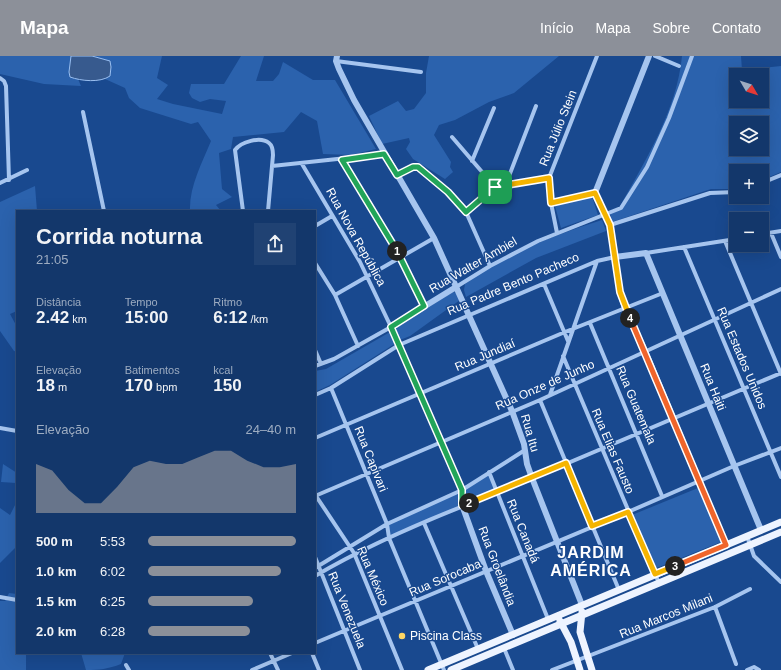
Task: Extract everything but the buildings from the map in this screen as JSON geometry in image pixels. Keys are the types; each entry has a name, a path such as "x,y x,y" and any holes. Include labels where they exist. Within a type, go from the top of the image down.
{"main road":[{"path":"432,669 443,667 512,635 781,522"},
{"path":"451,670 561,624 581,614 781,532"},
{"path":"739,539 743,548"},
{"path":"582,605 580,632 592,670"},
{"path":"557,616 571,642 580,670"}],"street":[{"name":"Rua Júlio Stein","path":"557,233 551,203 549,178 597,56"},
{"path":"649,56 595,193 610,225 620,292 625,308 645,351 726,545"},
{"path":"655,56 679,66"},
{"name":"Rua Walter Ambiel","path":"316,366 334,360 490,266 557,233 621,208 647,166 669,118 692,56"},
{"path":"336,59 421,72"},
{"name":"Rua Itu","path":"336,59 354,100 434,238 491,363 512,412 525,450 532,478 582,605"},
{"path":"2,80 6,86 9,180"},
{"path":"506,184 536,106"},
{"path":"472,161 494,108"},
{"path":"83,112 104,210"},
{"path":"452,137 495,187"},
{"path":"243,210 235,150 239,145 245,142 266,142 270,144 273,155 268,210"},
{"path":"272,166 342,160 384,154"},
{"path":"342,160 400,257 424,306"},
{"name":"Rua Nova República","path":"302,164 367,276 399,345 462,490"},
{"path":"397,175 413,167 418,167 448,192 466,212 490,266"},
{"path":"0,184 27,170"},
{"path":"769,180 781,176"},
{"path":"466,212 495,187 549,178"},
{"path":"610,225 710,193 729,192"},
{"path":"551,203 595,193"},
{"path":"316,225 332,216"},
{"path":"781,231 771,233 781,257"},
{"path":"335,295 434,238"},
{"name":"Rua Padre Bento Pacheco","path":"316,395 331,388 399,345 597,261 729,240"},
{"path":"316,575 354,554 462,505 497,493 743,388 781,374 725,241"},
{"name":"Rua Estados Unidos","path":"684,247 781,477"},
{"name":"Rua Haiti","path":"646,253 761,530"},
{"path":"550,395 597,261"},
{"path":"316,265 335,295 358,346"},
{"path":"544,284 568,341"},
{"name":"Rua Onze de Junho","path":"316,496 540,400 680,334 781,289"},
{"name":"Rua Jundiaí","path":"316,438 574,328 590,323 663,293"},
{"name":"Rua Guatemala","path":"590,323 662,496"},
{"path":"316,352 321,364"},
{"name":"Rua Elias Fausto","path":"563,356 659,583"},
{"name":"Rua Capivari","path":"331,388 387,524 389,538 443,667"},
{"path":"540,400 619,590"},
{"path":"0,428 16,431"},
{"name":"Rua Sorocaba","path":"316,643 628,512 662,496 781,448"},
{"path":"317,567 387,524 462,490 525,450"},
{"name":"Rua Canadá","path":"489,472 548,620"},
{"name":"Rua Groelândia","path":"462,490 462,505 486,571 512,635"},
{"name":"Rua México","path":"316,496 354,554 402,670"},
{"path":"424,523 478,650"},
{"path":"747,536 754,556 781,582"},
{"name":"Rua Venezuela","path":"317,567 321,572 360,670"},
{"name":"Rua Marcos Milani","path":"552,670 576,660 588,658 715,607 750,589"},
{"path":"0,598 16,600"},
{"path":"715,607 736,664"},
{"path":"504,648 513,670"},
{"path":"270,654 278,670"},
{"path":"252,670 289,654"},
{"path":"312,654 319,670"},
{"path":"126,665 128,670"},
{"path":"747,670 754,667 759,670"}],"shaded area":[{"path":"0,56 71,56 69,72 70,77 78,79 81,86 44,84 0,74"},
{"path":"71,56 92,56 110,61 110,76 101,80 90,81 70,77 69,72"},
{"path":"92,56 162,56 157,78 168,85 157,99 173,104 222,114 226,101 210,99 200,102 192,98 189,93 191,84 224,84 241,56 264,56 256,81 273,81 279,74 283,62 313,80 335,80 376,149 351,155 323,154 317,121 301,112 284,132 233,137 231,149 219,153 222,189 232,197 216,205 220,210 190,210 190,202 194,184 211,141 198,122 191,124 140,108 129,98 125,88 105,79 110,75 106,60"},
{"path":"429,56 559,56 514,93 489,102 455,120 439,125 434,135 451,162 450,167 453,172 445,179 413,159 406,149 410,142 409,138 382,144 369,116 398,101 406,111 414,109 426,93 426,73"},
{"path":"682,56 741,56 742,68 729,68 729,108 769,108 769,68 762,68 781,66 781,172 769,177 769,164 729,164 729,189 711,189 612,222 610,212 619,208 658,135 674,96"},
{"path":"35,186 37,210 16,210 16,311 10,314 16,325 16,352 0,331 0,202"},
{"path":"592,197 598,215 561,228 555,206"},
{"path":"602,220 606,231 536,258 466,297 464,290 465,284 497,263 530,246"},
{"path":"453,292 457,293 460,300 410,336 400,340 396,330 398,326"},
{"path":"390,332 396,343 330,385 316,392 316,371 326,369"},
{"path":"3,464 16,472 16,483 1,482"},
{"path":"489,472 497,493 466,504 466,487"},
{"path":"698,488 721,542 654,569 632,515"},
{"path":"462,490 462,505 389,538 387,524"},
{"path":"16,503 16,547 0,563 0,508 10,515"},
{"path":"9,593 16,594 16,654 26,654 26,670 0,670 0,601 5,601"},
{"path":"81,654 125,654 121,664 104,669 86,670"}],"place":[{"name":"Piscina Class","path":"402,636"}],"district":[{"name":"JARDIM AMÉRICA","path":"591,561"}],"route":[{"path":"384,154 397,175 413,167 418,167 448,192 466,212 495,187 549,178 551,203 595,193 610,225 620,292 625,308 645,351 726,545 655,574 628,512 592,526 566,463 497,493 462,505 462,490 391,327 424,306 400,257 342,160 384,154"}]}
